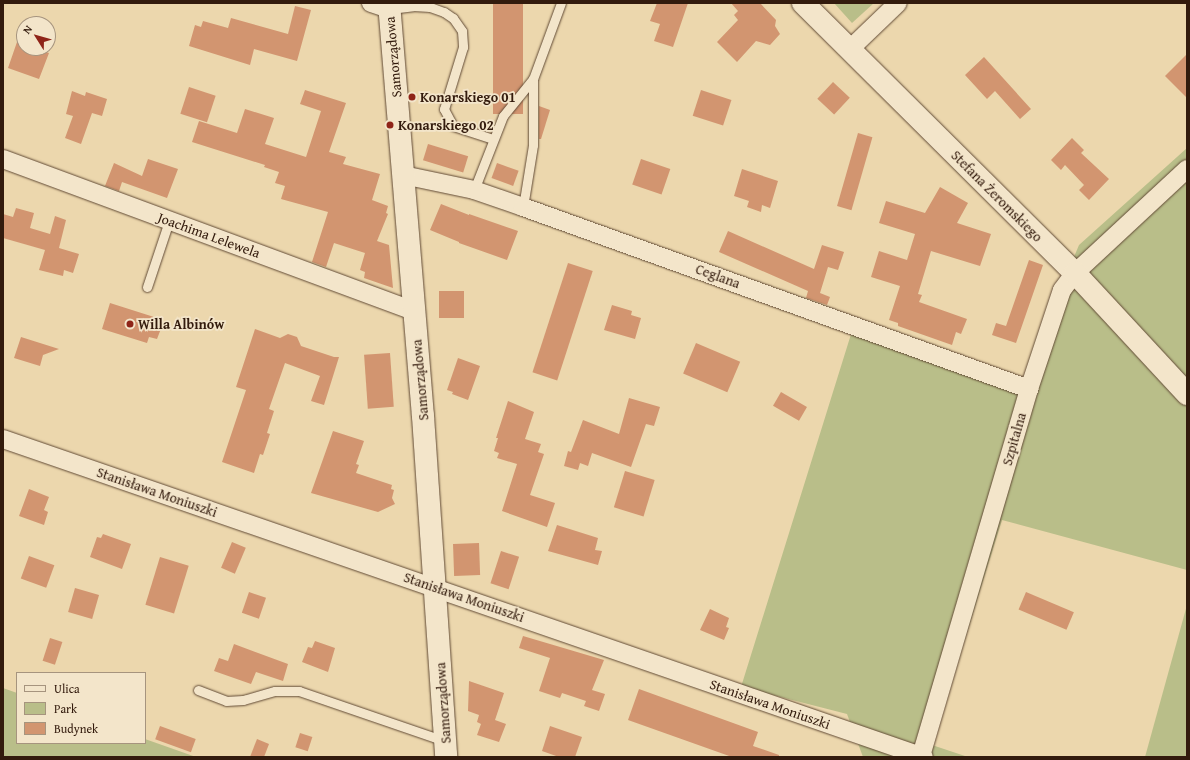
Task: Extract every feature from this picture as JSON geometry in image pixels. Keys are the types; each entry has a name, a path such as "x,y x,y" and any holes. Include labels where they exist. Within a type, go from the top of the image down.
{"street":[{"name":"Stefana Żeromskiego","path":"803,3 1075,273 1187,394"},
{"path":"850,49 898,3"},
{"name":"Samorządowa","path":"383,5 403,175 424,416 446,749"},
{"name":"Joachima Lelewela","path":"3,159 414,311"},
{"name":"Szpitalna","path":"923,757 1029,389 1062,290 1075,273 1187,169"},
{"name":"Ceglana","path":"403,175 474,190 1029,389"},
{"name":"Stanisława Moniuszki","path":"3,439 435,587 923,757"}],"lane":[{"path":"474,190 503,116 533,79 561,3"},
{"path":"383,5 430,7 444,12 453,18 462,31 463,47 444,109 453,126 493,140"},
{"path":"522,207 533,145 533,79"},
{"path":"147,287 169,221"},
{"path":"198,690 226,700 243,700 276,691 299,690 446,749"}],"green space":[{"path":"834,3 874,3 852,23"},
{"path":"1187,148 1187,570 1002,520 932,745 968,757 863,757 847,714 741,687 852,331 1018,390 1079,245"},
{"path":"1187,605 1187,757 1145,757"},
{"path":"3,688 16,693 16,744 146,744 146,739 196,757 3,757"}],"building":[{"path":"493,3 523,3 523,114 493,114"},
{"path":"657,3 688,3 673,47 654,41 660,24 650,21"},
{"path":"731,3 760,3 776,20 775,26 780,34 770,45 756,41 737,62 717,42 738,20 734,15 738,11"},
{"path":"295,6 311,10 297,61 254,49 250,65 189,46 195,25 201,27 203,21 228,28 231,18 288,34"},
{"path":"16,45 16,56 48,56 39,79 8,68"},
{"path":"1187,54 1187,98 1165,76"},
{"path":"984,57 1031,109 1020,119 995,91 987,99 965,75"},
{"path":"833,82 850,98 834,115 817,99"},
{"path":"189,87 216,96 207,122 180,114"},
{"path":"305,90 346,103 329,152 346,157 343,164 380,174 372,200 388,206 386,213 388,214 377,241 389,245 393,288 364,278 365,272 360,270 365,253 334,243 326,267 312,262 328,212 281,199 285,186 275,183 279,172 264,167 265,165 192,142 199,121 237,133 245,109 274,118 265,144 306,157 321,111 300,104"},
{"path":"701,90 731,100 723,126 693,116"},
{"path":"72,91 85,96 86,92 107,99 102,116 92,113 81,144 65,138 73,116 66,114"},
{"path":"539,106 550,110 541,139 539,139"},
{"path":"858,133 872,137 851,210 837,206"},
{"path":"1072,138 1084,150 1081,153 1109,179 1089,200 1079,190 1084,185 1065,165 1061,170 1051,160"},
{"path":"428,144 468,156 463,173 423,160"},
{"path":"148,159 178,169 167,198 122,182 119,191 105,186 114,163 142,176"},
{"path":"641,159 670,169 662,195 632,185"},
{"path":"497,163 519,171 513,186 492,178"},
{"path":"742,169 778,181 770,208 762,205 761,212 747,207 749,201 734,196"},
{"path":"940,187 968,203 957,223 991,234 980,266 931,251 918,294 922,295 919,302 967,319 961,334 956,332 952,345 898,326 898,323 889,320 900,286 871,277 879,251 907,260 915,234 879,223 886,201 925,213"},
{"path":"441,204 518,231 507,260 459,243 430,230"},
{"path":"16,208 34,213 30,228 50,234 55,216 66,220 59,248 79,254 73,273 64,270 63,276 39,270 45,250 3,238 3,214 13,217"},
{"path":"728,231 814,269 822,245 844,252 838,270 828,267 820,293 830,297 827,305 806,298 808,291 719,252"},
{"path":"1029,260 1043,265 1016,343 992,335 996,323 1006,326"},
{"path":"568,263 593,271 557,380 532,372"},
{"path":"439,291 464,291 464,318 439,318"},
{"name":"Willa Albinów","path":"110,303 154,317 152,323 162,326 157,339 149,337 147,343 102,329"},
{"path":"612,305 632,311 631,315 641,318 635,339 604,330"},
{"path":"255,329 280,338 288,334 297,337 301,346 334,357 339,357 324,405 311,401 320,376 285,363 269,409 274,411 267,433 270,434 263,455 260,454 254,473 222,462 246,390 236,387"},
{"path":"21,337 59,349 43,355 40,366 14,358"},
{"path":"696,343 740,362 727,392 683,373"},
{"path":"390,353 394,407 368,409 364,355"},
{"path":"458,358 480,366 468,400 452,394 453,392 447,390"},
{"path":"781,392 807,407 799,421 773,406"},
{"path":"629,398 660,407 654,426 646,424 631,467 592,453 588,466 580,463 578,470 564,466 568,451 571,452 583,420 619,434"},
{"path":"508,401 534,412 525,439 541,444 538,452 544,454 530,495 555,503 547,527 502,511 517,464 497,458 499,453 494,451 498,438 496,438"},
{"path":"333,431 364,441 356,464 359,465 356,473 392,485 391,489 394,490 392,498 395,504 378,512 311,493"},
{"path":"625,471 655,480 644,516 614,507"},
{"path":"29,489 49,497 44,510 48,512 44,525 19,516"},
{"path":"557,525 598,538 595,550 602,551 598,565 548,551"},
{"path":"103,534 131,544 122,569 90,557 97,537 101,538"},
{"path":"232,542 246,548 235,574 221,568"},
{"path":"479,543 480,575 454,576 453,544"},
{"path":"501,551 519,557 509,589 490,583"},
{"path":"29,556 54,565 46,588 21,579"},
{"path":"160,557 189,566 174,614 145,605"},
{"path":"75,588 99,595 92,619 68,612"},
{"path":"249,592 266,598 259,619 242,613"},
{"path":"1026,592 1074,612 1066,630 1019,609"},
{"path":"710,609 729,618 726,627 729,628 724,640 700,630"},
{"path":"523,636 604,660 592,690 605,694 599,711 584,706 586,701 562,693 560,698 539,691 550,658 519,648"},
{"path":"50,638 62,642 55,665 43,661"},
{"path":"315,641 335,648 328,672 302,662 308,647 312,648"},
{"path":"234,644 288,664 283,681 256,672 251,684 214,671 219,658 228,661"},
{"path":"469,681 504,693 495,720 506,724 499,742 477,735 481,724 477,722 479,715 468,711"},
{"path":"639,689 758,732 753,746 779,755 779,757 732,757 628,720"},
{"path":"160,726 196,739 191,752 155,739"},
{"path":"550,726 582,737 575,757 559,757 542,751"},
{"path":"300,733 312,737 308,751 295,747"},
{"path":"257,739 269,744 264,757 250,757"}],"place":[{"name":"Konarskiego 01","path":"412,97"},
{"name":"Konarskiego 02","path":"390,125"},
{"name":"Willa Albinów","path":"130,324"}]}
